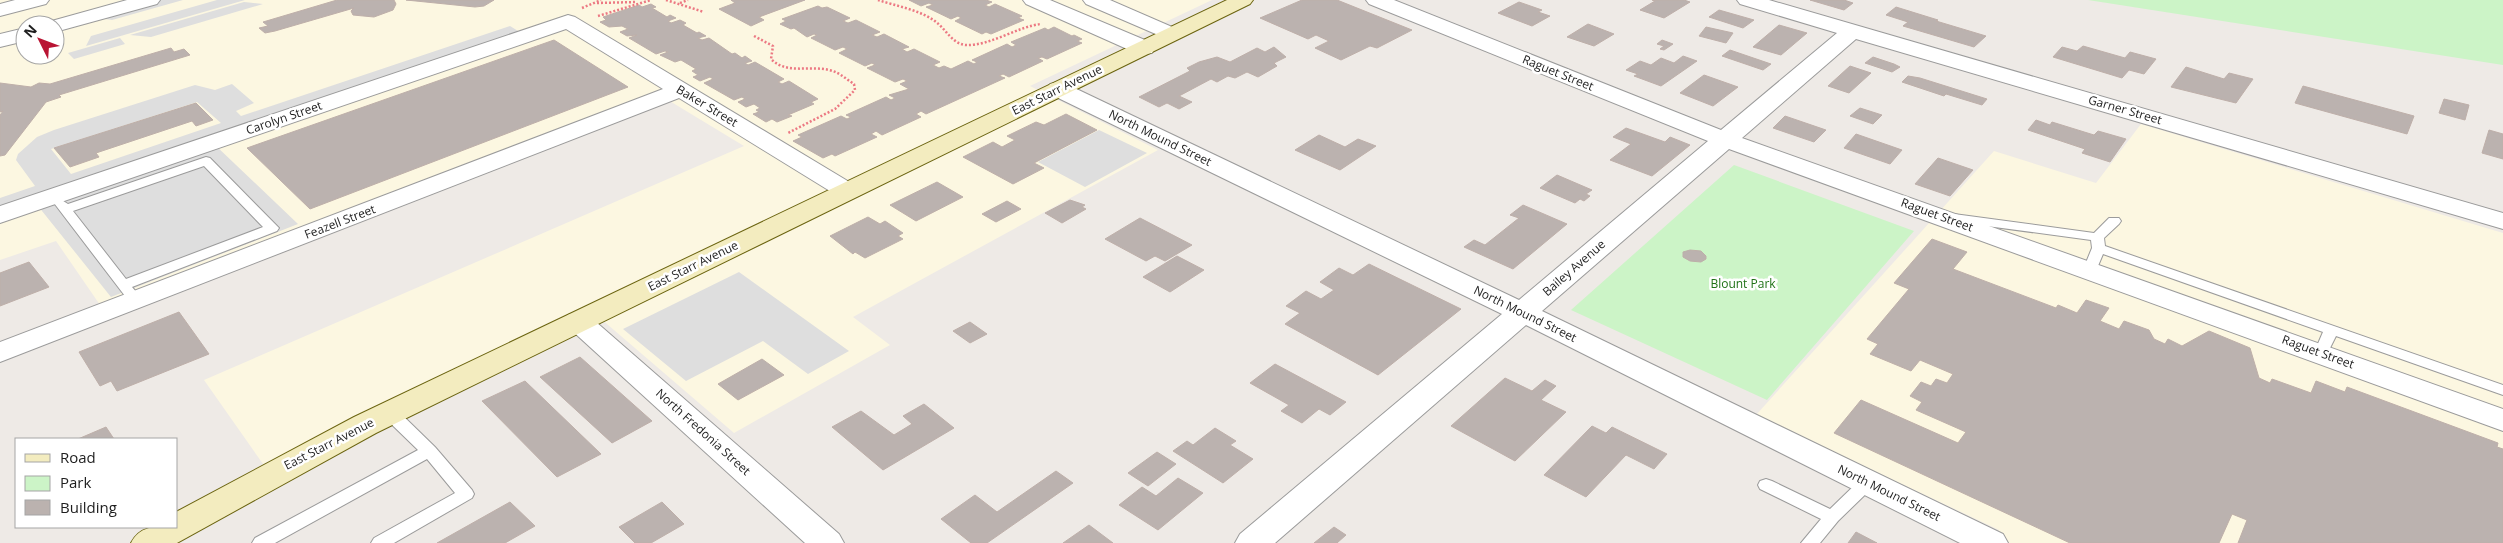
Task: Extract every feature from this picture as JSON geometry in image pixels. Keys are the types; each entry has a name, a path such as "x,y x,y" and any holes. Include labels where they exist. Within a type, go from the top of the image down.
{"main road":[{"name":"East Starr Avenue","path":"178,526 287,466 390,413 1243,0"},
{"name":"East Starr Avenue","path":"148,543 175,528"}],"street":[{"path":"0,10 39,0"},
{"path":"65,23 150,0"},
{"path":"1033,0 1144,48"},
{"path":"1093,0 1172,34"},
{"name":"Raguet Street","path":"1376,0 1723,139 1944,217 2095,252 2321,353 2503,420"},
{"name":"Garner Street","path":"1747,0 1851,32 2503,221"},
{"name":"Baker Street","path":"574,18 680,90 847,191"},
{"name":"Carolyn Street","path":"0,215 60,203 574,18"},
{"name":"Bailey Avenue","path":"1252,543 1723,139 1851,32"},
{"name":"North Mound Street","path":"1058,89 1522,312 1991,543"},
{"name":"Feazell Street","path":"0,353 130,293 680,90"},
{"name":"North Fredonia Street","path":"578,321 827,543"}],"lane":[{"path":"206,160 272,228 130,293 60,203 206,160"},
{"path":"1944,217 2011,224 2331,330 2503,390"},
{"path":"2095,252 2114,221"},
{"path":"2321,353 2331,330"},
{"path":"380,543 466,494 429,451 390,413"},
{"path":"261,543 429,451"},
{"path":"1810,543 1832,517 1867,483"},
{"path":"1766,485 1832,517"}],"path":[{"path":"574,18 601,0"},
{"path":"574,18 651,0"},
{"path":"666,0 704,12"},
{"path":"680,3 688,0"},
{"path":"878,0 925,15 937,22 952,39 966,45 1008,36 1031,25 1049,23"},
{"path":"597,3 639,2"},
{"path":"754,36 773,46 771,59 775,64 791,68 830,70 854,84 855,90 844,102 827,113 792,130 788,134 788,142"}],"shaded area":[{"path":"0,0 1212,0 1030,86 1158,150 853,317 890,345 734,433 586,306 263,464 204,380 744,146 668,100 109,318 56,241 0,260"},
{"path":"152,0 183,0 112,20 91,17"},
{"path":"217,0 245,0 86,46 91,36"},
{"path":"244,2 263,4 151,37 130,35"},
{"path":"510,26 523,34 0,212 0,198 35,186 16,160 18,154 37,137 54,130 195,85 215,90 232,84 254,103 236,111 241,116","holes":["197,102 221,123 71,174 51,149"]},
{"path":"120,38 125,44 74,59 68,53"},
{"path":"2141,124 2503,233 2503,543 1993,543 1999,530 1756,415 1994,151 2096,183"},
{"path":"1099,130 1147,153 1085,187 1038,162"},
{"path":"214,144 298,224 111,297 38,206"},
{"path":"739,272 849,351 808,374 763,341 686,381 623,329"}],"green space":[{"path":"2088,0 2503,0 2503,65"},
{"name":"Blount Park","path":"1734,165 1914,231 1767,400 1571,310"}],"building":[{"path":"337,0 394,0 396,4 393,10 374,17 353,15 351,11 354,8 275,31 265,33 259,28 268,26 263,22"},
{"path":"406,0 494,0 484,6 475,7"},
{"path":"731,0 805,0 759,17 764,20 751,26 719,9 735,3"},
{"path":"909,0 986,0 992,2 985,5 989,7 995,4 1022,16 1018,18 1024,20 991,34 986,32 982,34 955,21 961,18 958,16 951,19 926,7 933,5 929,3 921,6"},
{"path":"1302,0 1337,0 1412,30 1377,48 1370,46 1341,60 1315,48 1329,41 1316,35 1308,39 1260,18"},
{"path":"1652,0 1684,0 1690,2 1664,18 1640,10 1655,1"},
{"path":"1810,0 1844,0 1853,3 1844,10"},
{"path":"1519,2 1542,10 1538,12 1550,16 1532,26 1498,13"},
{"path":"651,4 656,7 652,8 667,17 670,15 676,18 668,21 671,23 680,20 686,23 683,25 706,36 698,38 702,40 709,38 732,54 735,53 742,58 745,56 752,61 745,63 748,65 755,62 784,79 778,82 782,84 789,81 818,99 811,102 814,104 788,115 792,116 777,122 772,119 766,122 753,114 759,112 756,110 760,108 754,104 746,107 738,102 745,99 742,97 734,100 704,83 713,79 710,77 700,81 693,77 698,75 692,71 696,69 681,60 675,62 660,55 668,52 656,54 629,38 637,35 627,36 620,32 628,29 622,26 609,27 600,22 606,20 603,17 639,5 642,7"},
{"path":"818,6 822,8 827,7 850,18 843,21 848,23 856,20 880,32 872,35 877,37 884,34 909,47 902,49 907,52 914,49 940,62 933,65 939,68 944,66 951,69 968,61 974,64 977,62 972,60 1007,44 1012,47 1016,45 1011,42 1045,28 1048,30 1054,27 1072,36 1074,35 1082,39 1077,41 1082,43 1047,59 1038,58 1043,61 1009,77 1003,74 999,76 1005,78 926,114 921,111 916,114 921,117 882,135 876,131 871,134 877,137 835,156 832,154 823,158 793,141 802,137 798,135 841,116 847,119 851,117 846,115 886,97 891,100 895,98 889,95 909,89 900,84 907,81 903,79 895,82 867,68 875,65 872,63 865,66 839,53 847,49 843,47 835,50 811,38 817,35 814,34 807,37 794,28 791,29 780,24 786,21 782,19"},
{"path":"1896,7 1986,36 1974,47 1903,26 1908,22 1886,15"},
{"path":"1719,10 1754,20 1743,28 1709,17"},
{"path":"1588,24 1614,34 1594,46 1567,37"},
{"path":"1779,25 1807,33 1781,55 1753,47"},
{"path":"1706,27 1733,33 1726,43 1699,36"},
{"path":"554,40 628,87 310,209 247,148"},
{"path":"1662,40 1673,44 1664,50 1660,49 1664,46 1657,44"},
{"path":"2083,46 2125,58 2130,52 2156,59 2144,74 2129,70 2122,78 2053,57 2062,47 2077,51"},
{"path":"1274,47 1286,57 1274,63 1277,66 1258,77 1247,72 1235,78 1228,76 1217,82 1211,79 1179,96 1192,102 1179,109 1167,103 1159,107 1139,97 1190,71 1187,68 1199,62 1217,57 1230,62 1257,48 1265,52"},
{"path":"171,48 174,52 184,49 190,55 59,95 61,97 46,102 5,155 0,156 0,115 3,111 0,112 0,83 31,87 39,83 50,84"},
{"path":"1730,50 1771,64 1763,70 1722,56"},
{"path":"1683,56 1697,61 1661,86 1634,76 1638,74 1626,70 1640,61 1651,65 1661,58 1674,63"},
{"path":"1873,57 1900,67 1892,72 1865,63"},
{"path":"1850,66 1871,73 1849,93 1828,86"},
{"path":"2186,67 2224,79 2229,73 2253,79 2236,103 2171,87"},
{"path":"1704,75 1738,87 1713,106 1680,93"},
{"path":"1908,76 1987,99 1982,105 1946,94 1944,96 1902,82"},
{"path":"2303,86 2414,116 2407,134 2295,103"},
{"path":"2444,99 2469,105 2465,120 2439,113"},
{"path":"196,103 213,120 196,126 192,121 96,153 99,157 70,167 54,148"},
{"path":"1860,108 1882,115 1873,124 1850,116"},
{"path":"1066,114 1097,130 1034,163 1044,168 1013,184 963,157 993,142 1002,147 1015,140 1007,136 1036,122 1044,125"},
{"path":"1785,116 1826,130 1814,142 1773,128"},
{"path":"2036,120 2050,125 2052,122 2094,135 2098,131 2126,139 2110,162 2082,153 2085,149 2028,130"},
{"path":"1626,128 1665,142 1670,137 1690,145 1652,176 1610,160 1631,144 1613,137"},
{"path":"2489,130 2503,134 2503,159 2482,153"},
{"path":"1856,134 1902,150 1890,164 1844,148"},
{"path":"1319,135 1345,147 1358,139 1376,146 1340,170 1295,150"},
{"path":"1938,158 1973,170 1950,196 1915,184"},
{"path":"1557,175 1592,190 1586,194 1590,196 1584,201 1580,199 1575,203 1540,188"},
{"path":"937,182 963,197 916,221 890,205"},
{"path":"1070,200 1085,205 1082,207 1086,209 1062,223 1045,213"},
{"path":"1007,201 1021,209 996,222 982,214"},
{"path":"1523,205 1567,224 1513,269 1464,247 1474,240 1485,245 1519,218 1510,215"},
{"path":"868,217 880,224 885,221 903,233 898,236 903,239 865,258 855,252 853,254 830,236"},
{"path":"1140,218 1192,245 1165,261 1155,256 1146,261 1105,239"},
{"path":"1932,239 1967,252 1953,269 2056,308 2058,305 2077,313 2086,300 2109,308 2100,321 2119,329 2124,321 2149,330 2154,339 2165,344 2168,339 2182,346 2209,331 2250,348 2259,378 2270,383 2272,379 2311,393 2316,381 2345,392 2347,387 2498,443 2497,447 2503,449 2503,543 2238,543 2247,520 2232,514 2219,543 2070,543 1834,433 1861,400 1958,443 1966,432 1916,410 1922,402 1910,396 1921,382 1931,386 1936,379 1947,383 1953,374 1920,360 1911,371 1870,354 1878,344 1867,339 1909,289 1894,283"},
{"path":"1690,250 1701,251 1706,256 1706,259 1701,262 1690,261 1683,257 1683,252"},
{"path":"1177,256 1204,270 1170,292 1143,277"},
{"path":"29,262 49,287 0,306 0,273"},
{"path":"1369,264 1461,309 1378,375 1285,324 1300,313 1286,306 1306,291 1321,299 1334,290 1320,282 1339,268 1353,275"},
{"path":"179,312 209,354 117,391 111,381 100,386 79,352"},
{"path":"970,322 987,334 970,343 953,331"},
{"path":"580,357 652,421 612,443 540,377"},
{"path":"762,359 784,375 738,400 718,384"},
{"path":"1275,364 1346,402 1330,415 1319,409 1302,423 1281,411 1289,405 1250,383"},
{"path":"1505,378 1532,391 1545,380 1556,386 1541,400 1566,412 1515,461 1451,426"},
{"path":"525,381 601,454 557,477 482,401"},
{"path":"924,404 954,428 883,470 832,427 861,411 894,435 912,424 903,416"},
{"path":"1592,426 1606,433 1612,427 1667,454 1654,469 1626,455 1586,497 1544,475"},
{"path":"106,427 113,438 80,438"},
{"path":"1215,428 1236,441 1230,445 1253,459 1223,483 1173,451 1187,441 1193,445"},
{"path":"1157,452 1176,464 1148,486 1128,473"},
{"path":"1056,471 1073,483 987,543 971,543 941,519 975,495 997,512"},
{"path":"1178,478 1203,493 1158,530 1119,505 1142,487 1156,496"},
{"path":"510,502 535,526 505,543 437,543"},
{"path":"662,502 684,524 651,543 635,543 619,527"},
{"path":"1089,525 1113,543 1063,543"},
{"path":"1334,527 1346,535 1337,543 1314,543"},
{"path":"1856,532 1877,543 1848,543"}]}
